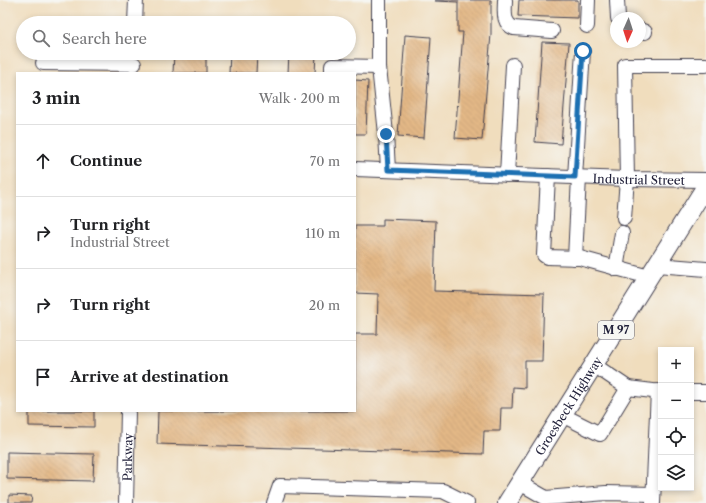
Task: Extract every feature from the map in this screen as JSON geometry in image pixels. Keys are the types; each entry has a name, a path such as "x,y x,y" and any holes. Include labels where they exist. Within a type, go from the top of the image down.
{"main road":[{"name":"Groesbeck Highway","path":"507,503 653,271 703,196"}],"street":[{"path":"135,16 136,0"},
{"path":"379,0 379,67 388,170"},
{"path":"505,0 505,20 508,26 514,28 552,31"},
{"path":"587,26 588,0"},
{"path":"617,0 618,12"},
{"path":"575,258 583,51"},
{"path":"43,63 134,63"},
{"path":"507,174 512,65"},
{"path":"624,218 628,179 625,65 706,66"},
{"path":"332,72 332,66 379,67"},
{"name":"Industrial Street","path":"356,169 628,179 706,180"},
{"path":"548,176 544,255 547,257 580,258 616,269 653,271 706,269"},
{"path":"616,269 622,233"},
{"path":"594,365 628,388 658,392"},
{"path":"562,415 600,434 628,388"},
{"path":"694,392 706,392"},
{"path":"520,483 546,498 606,493 653,498 658,410"},
{"name":"Parkway","path":"126,503 128,412"},
{"path":"274,503 280,486 443,491 467,503"}],"building":[{"path":"435,0 491,0 491,34 482,140 455,138 463,32 458,32 458,2"},
{"path":"519,0 578,0 578,18 518,16"},
{"path":"405,35 431,37 424,138 398,136"},
{"path":"542,42 569,43 561,144 535,142"},
{"path":"174,60 206,60 206,72 173,72"},
{"path":"230,60 257,60 256,72 229,72"},
{"path":"289,60 316,60 315,72 288,72"},
{"path":"356,80 368,81 366,134 356,134"},
{"path":"383,219 436,221 434,291 544,294 542,361 525,361 525,388 513,387 512,408 501,408 500,431 484,431 483,454 157,444 158,412 356,412 356,334 377,334 378,294 356,293 356,226 383,226"},
{"path":"29,412 94,412 94,427 29,426"},
{"path":"7,452 94,454 93,481 7,479"},
{"path":"9,495 32,496 31,503 9,503"}],"route":[{"path":"386,134 388,170 575,177 583,51"}]}
